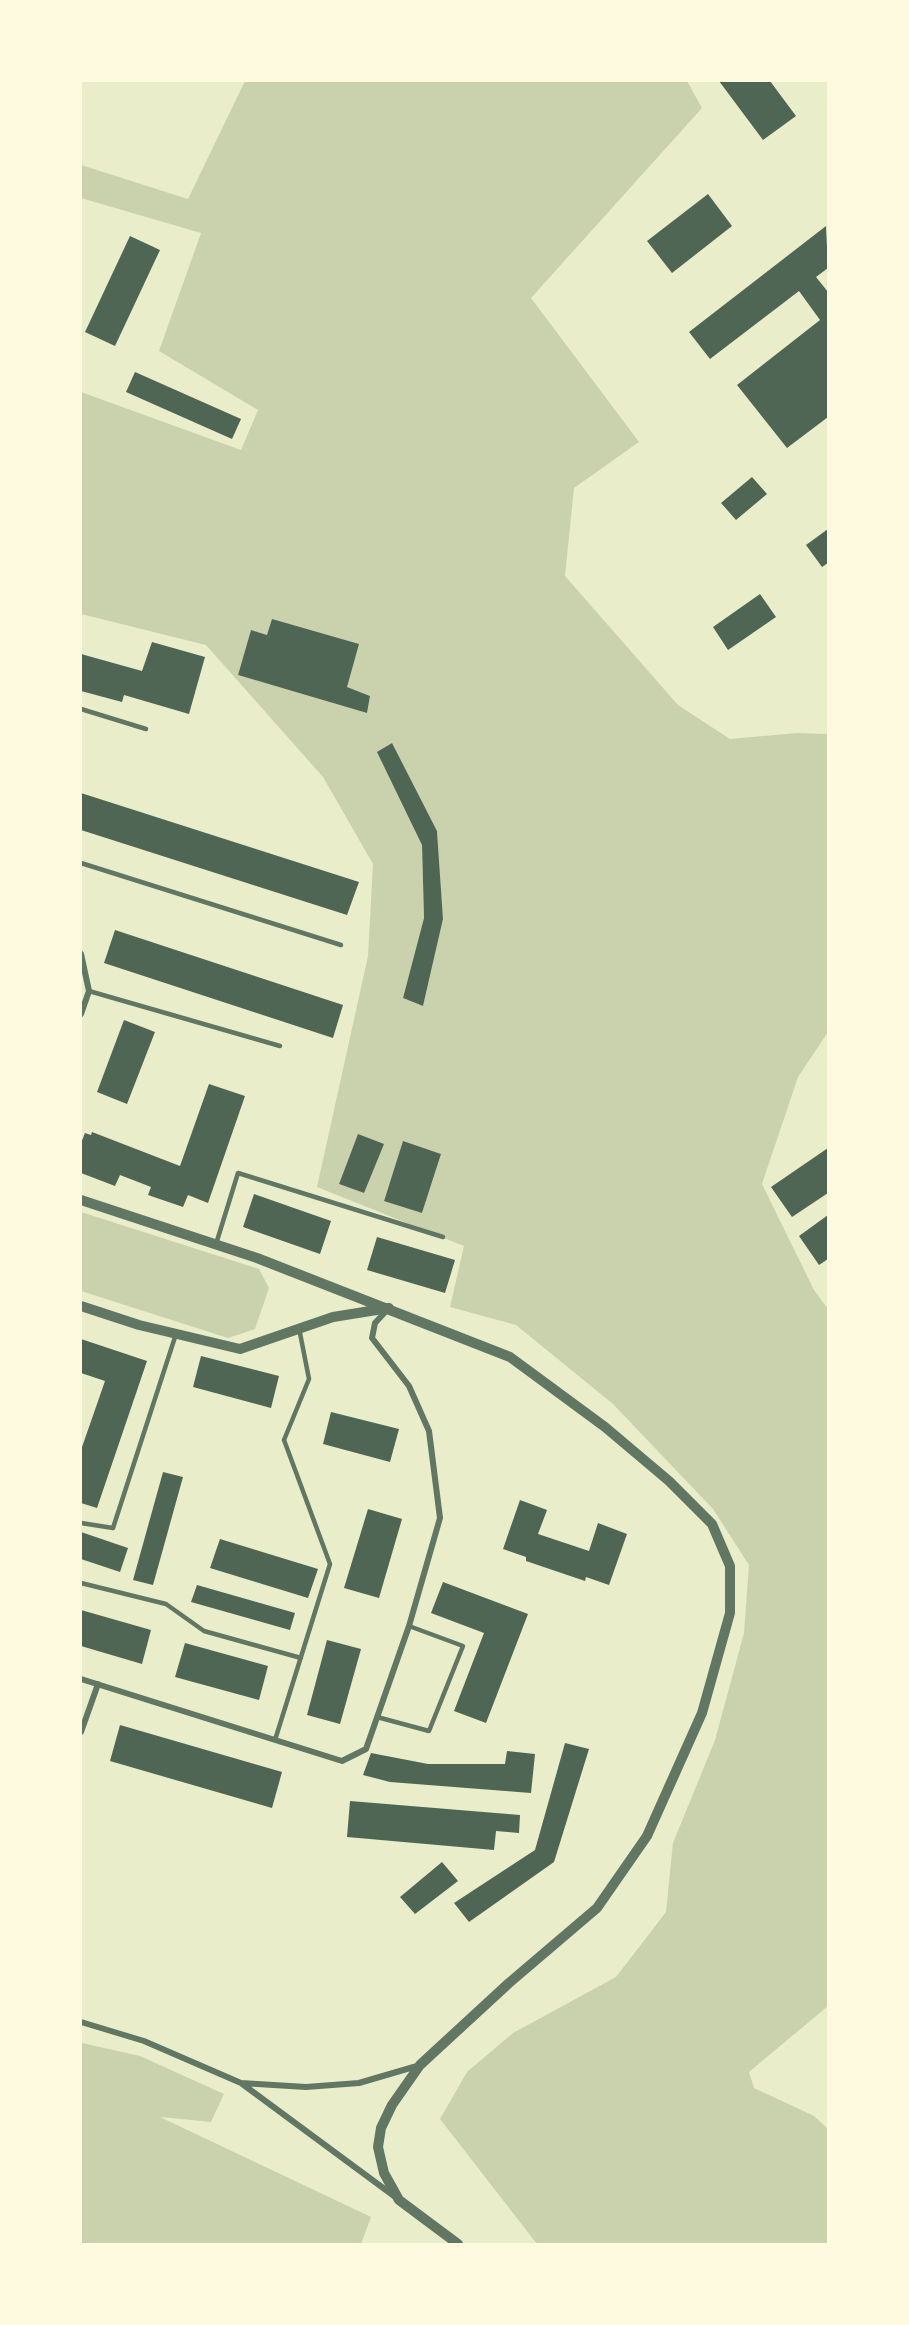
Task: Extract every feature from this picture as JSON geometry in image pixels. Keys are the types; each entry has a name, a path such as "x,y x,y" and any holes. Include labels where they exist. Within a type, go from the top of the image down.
{"street":[{"path":"81,954 89,991 81,1014"},
{"path":"81,1200 216,1244 389,1308 510,1357 605,1427 669,1482 712,1524 730,1566 730,1613 702,1713 647,1836 597,1908 509,1983 420,2065 392,2105 381,2128 378,2147 384,2173 399,2200"},
{"path":"81,1306 176,1334 240,1349 333,1317 389,1308"},
{"path":"81,1678 342,1761 366,1749 409,1626 440,1518 429,1431 409,1386 372,1338 375,1323 389,1308"},
{"path":"81,1732 98,1684"},
{"path":"83,2024 144,2041 241,2083 458,2244"},
{"path":"241,2083 306,2087 359,2083 420,2065"}],"lane":[{"path":"81,709 146,729"},
{"path":"81,863 340,945"},
{"path":"89,991 280,1046"},
{"path":"216,1244 238,1173 443,1237"},
{"path":"275,1740 330,1564 284,1440 309,1379 299,1328"},
{"path":"81,1523 113,1528 176,1334"},
{"path":"81,1583 166,1604 204,1631 301,1658"},
{"path":"377,1718 429,1731 464,1646 409,1626"}],"green space":[{"path":"245,81 687,81 702,108 531,298 639,442 574,488 565,576 678,705 730,739 797,733 828,734 828,1032 798,1077 762,1184 814,1290 828,1309 828,2006 749,2072 754,2088 814,2116 828,2129 828,2244 537,2244 440,2119 467,2072 513,2033 616,1977 666,1912 673,1843 715,1740 744,1633 749,1565 713,1509 613,1404 516,1325 450,1307 464,1246 317,1187 368,956 373,864 323,777 206,645 81,614 81,392 241,450 258,410 159,351 201,233 81,198 81,165 188,199","holes":["251,630 267,635 347,687 370,696 367,713 238,675","392,744 437,831 443,919 423,1006 403,998 424,918 422,845","358,1135 364,1193 339,1184","403,1142 441,1154 422,1213 384,1200"]},
{"path":"81,1212 259,1269 269,1288 255,1329 228,1338 81,1291"},
{"path":"82,2043 140,2056 224,2094 211,2122 160,2117 371,2217 361,2244 81,2244"}],"building":[{"path":"719,81 770,81 796,116 763,140"},
{"path":"708,194 732,226 672,273 647,241"},
{"path":"826,226 828,268 816,277 828,292 828,417 787,448 737,385 820,320 799,291 710,359 689,332"},
{"path":"130,236 160,250 115,346 85,332"},
{"path":"135,372 241,419 232,439 126,392"},
{"path":"752,477 767,494 736,520 721,503"},
{"path":"828,529 828,563 822,567 806,545"},
{"path":"760,594 776,617 728,650 713,627"},
{"path":"272,619 359,644 347,687 370,696 367,713 238,675 251,630 267,635"},
{"path":"152,642 205,657 189,714 124,695 122,702 81,691 81,654 142,671"},
{"path":"392,743 437,831 443,919 423,1006 403,998 424,918 422,845 377,752"},
{"path":"81,793 359,882 347,915 81,830"},
{"path":"115,930 343,1005 333,1038 104,963"},
{"path":"124,1020 155,1032 127,1104 97,1092"},
{"path":"209,1084 245,1096 208,1203 188,1195 183,1207 148,1195 151,1187 120,1175 115,1186 81,1173 81,1143 85,1133 91,1135 92,1132 180,1166"},
{"path":"358,1134 384,1144 364,1193 339,1184"},
{"path":"403,1141 441,1154 422,1213 384,1201"},
{"path":"828,1148 828,1193 792,1217 771,1187"},
{"path":"254,1194 331,1221 320,1254 243,1227"},
{"path":"828,1215 828,1259 819,1265 799,1236"},
{"path":"377,1237 455,1260 445,1293 367,1270"},
{"path":"81,1339 147,1361 97,1508 81,1503 81,1450 105,1381 81,1373"},
{"path":"201,1356 279,1376 271,1408 193,1387"},
{"path":"331,1412 399,1429 390,1462 323,1444"},
{"path":"163,1472 183,1477 153,1585 133,1580"},
{"path":"520,1500 547,1510 538,1534 589,1551 598,1523 627,1534 609,1585 586,1577 585,1581 526,1561 526,1557 503,1549"},
{"path":"368,1509 402,1519 379,1598 344,1588"},
{"path":"81,1532 128,1548 120,1572 81,1559"},
{"path":"220,1539 318,1569 308,1598 210,1568"},
{"path":"443,1582 528,1614 486,1723 454,1711 484,1633 431,1613"},
{"path":"197,1585 295,1613 290,1630 191,1602"},
{"path":"81,1610 151,1630 142,1664 81,1646"},
{"path":"327,1640 361,1649 340,1724 307,1715"},
{"path":"185,1643 268,1666 259,1700 175,1677"},
{"path":"120,1725 282,1772 272,1808 110,1761"},
{"path":"565,1743 589,1749 554,1862 469,1922 454,1903 535,1850"},
{"path":"507,1751 535,1754 531,1793 390,1782 363,1775 371,1753 428,1764 505,1764"},
{"path":"350,1801 520,1815 519,1833 496,1831 494,1850 347,1837"},
{"path":"442,1862 458,1881 415,1914 400,1897"}]}
